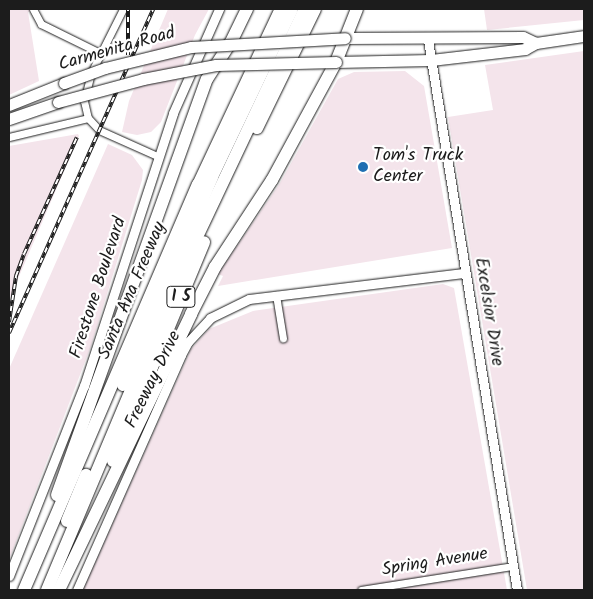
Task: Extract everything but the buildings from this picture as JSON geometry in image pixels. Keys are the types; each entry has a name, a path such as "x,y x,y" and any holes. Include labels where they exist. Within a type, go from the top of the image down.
{"highway":[{"path":"38,560 65,469 207,79 231,42 247,9"},
{"name":"Santa Ana Freeway","path":"24,590 198,185 282,9"},
{"path":"38,590 170,272 292,9"},
{"path":"47,590 180,273 305,9"},
{"name":"I 5","path":"59,590 205,240 315,9"},
{"path":"59,590 215,267 272,180 336,62 356,9"}],"main road":[{"name":"Carmenita Road","path":"9,119 58,102 143,79 216,65 431,60 525,49 536,44 584,36"},
{"name":"Carmenita Road","path":"9,105 64,83 148,56 231,42 345,38 428,40 523,37 536,44"}],"street":[{"path":"33,9 41,24 100,53"},
{"path":"123,9 100,53 84,101 88,118 99,130 158,156"},
{"name":"Firestone Boulevard","path":"9,576 84,386 158,156 190,70 219,9"},
{"name":"Excelsior Drive","path":"428,40 517,590"},
{"path":"9,137 88,118"},
{"name":"Freeway Drive","path":"77,590 188,342 202,324 227,307 249,298 465,273"},
{"path":"276,295 283,338"},
{"name":"Spring Avenue","path":"361,590 513,566"}],"shaded area":[{"path":"9,9 43,9 28,12 39,81 9,95"},
{"path":"168,9 209,9 195,35 161,122 151,132 137,135 122,132 129,101"},
{"path":"484,9 584,9 584,20 487,30"},
{"path":"584,51 584,590 527,590 448,117 493,110 485,65"},
{"name":"Tom's Truck Center","path":"405,71 424,86 452,248 218,286 223,276 218,274 280,183 338,79 354,72"},
{"path":"78,134 79,136 9,300 9,146"},
{"path":"108,144 132,155 143,170 142,180 91,346 9,560 9,369"},
{"path":"443,284 454,288 507,590 83,590 191,349 209,329 253,311"}],"railway":[{"path":"128,9 128,55"},
{"path":"9,333 153,9"},
{"path":"9,322 16,276 24,254 77,137"}],"place":[{"name":"Tom's Truck Center","path":"363,167"}]}
